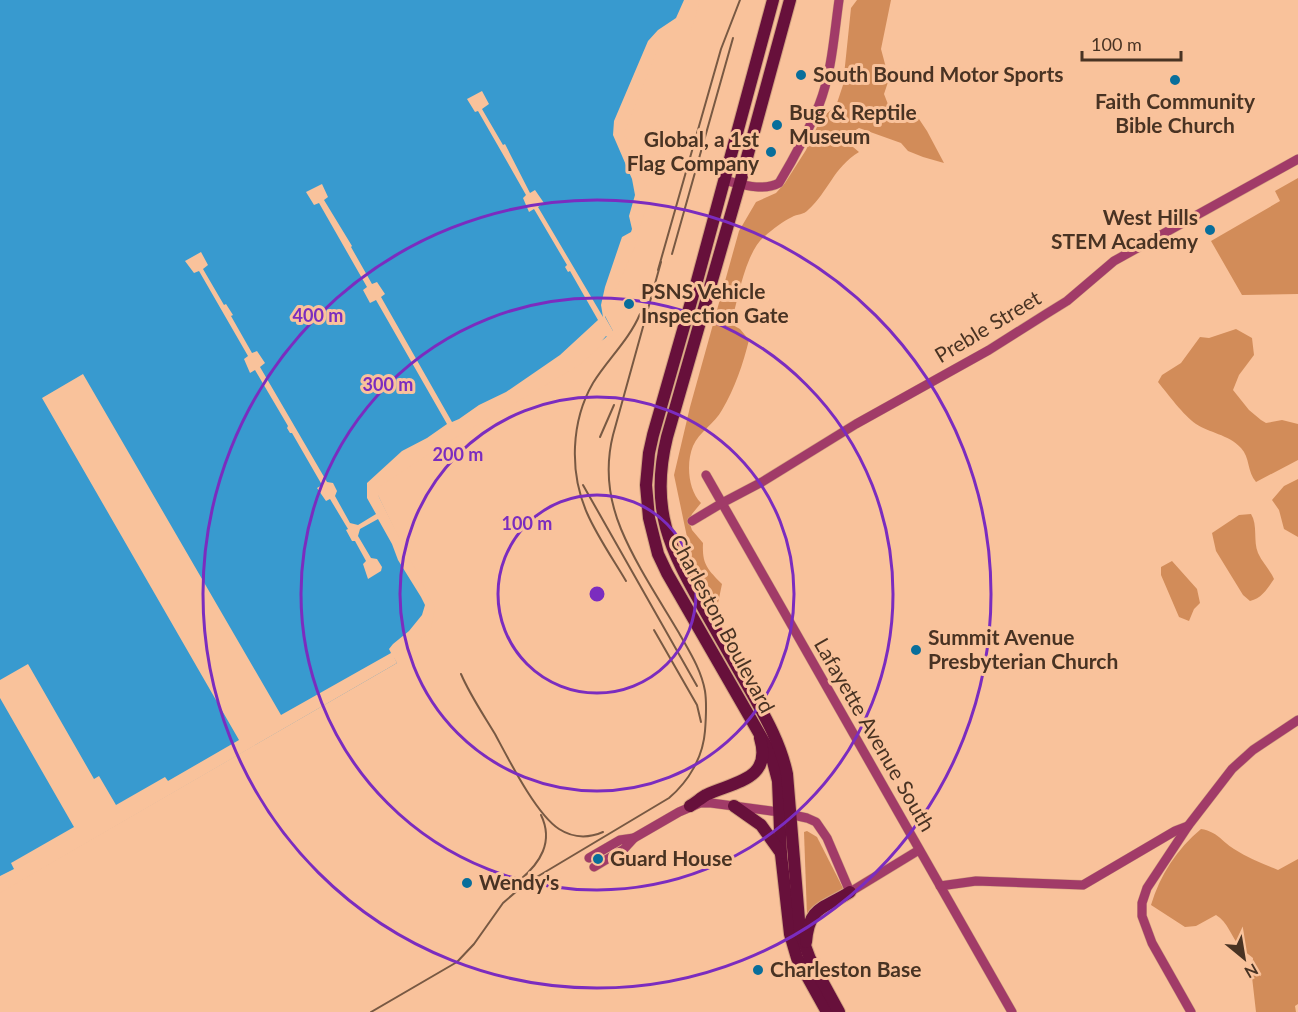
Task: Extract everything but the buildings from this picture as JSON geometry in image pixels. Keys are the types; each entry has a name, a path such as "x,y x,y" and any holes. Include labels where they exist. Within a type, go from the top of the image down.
{"highway":[{"name":"Charleston Boulevard","path":"773,0 723,180 698,281 652,435 647,466 647,496 654,541 668,573 771,754 785,813 799,922 805,946 839,1012"},
{"name":"Charleston Boulevard","path":"790,0 667,437 660,495 668,538 680,567 776,739 787,774 781,854 790,934 793,947 827,1012"},
{"path":"690,806 707,795 742,782 754,774 759,766 762,752 758,731"},
{"path":"734,806 761,825 781,854"},
{"path":"805,946 808,925 815,912 850,892"}],"street":[{"path":"723,180 762,188 772,187 779,183 820,103 828,71 839,0"},
{"name":"Preble Street","path":"692,521 1027,326 1067,301 1114,261 1298,159"},
{"name":"Lafayette Avenue South","path":"706,476 1012,1012"},
{"path":"1191,1012 1152,943 1142,916 1142,903 1148,888 1188,826 1243,758 1298,720"},
{"path":"592,863 620,840 634,838 690,806 700,803 785,813 816,822 822,828 850,892 919,850"},
{"path":"940,886 976,881 1083,885 1174,831 1188,826"}],"shaded area":[{"path":"857,0 891,0 881,49 889,79 884,94 891,112 917,116 944,163 908,151 901,143 859,128 846,136 847,142 859,152 843,165 806,212 794,216 775,228 758,243 752,253 743,277 731,324 740,329 749,340 744,358 727,402 719,415 696,441 689,460 691,484 701,503 689,521 692,530 703,543 703,556 707,566 722,584 718,603 691,556 674,475 690,407 739,231 756,202 776,193 785,183 806,150 817,127 826,114 836,106 843,85 851,8"},
{"path":"1298,178 1298,294 1242,295 1211,241 1280,201 1275,191"},
{"path":"1236,329 1252,338 1254,355 1239,375 1233,390 1249,410 1266,423 1282,420 1298,424 1298,460 1256,482 1241,448 1236,443 1191,420 1158,382 1162,375 1181,363 1200,337 1209,338"},
{"path":"1298,479 1298,537 1284,529 1279,510 1272,500 1284,486"},
{"path":"1251,514 1258,553 1274,579 1261,595 1250,601 1243,595 1216,551 1212,533 1239,515"},
{"path":"1172,561 1197,589 1200,603 1194,609 1189,621 1179,617 1161,575 1161,567"},
{"path":"1201,829 1215,834 1229,846 1245,855 1278,870 1298,859 1298,1004 1295,1006 1296,1012 1256,1012 1252,977 1253,958 1241,948 1227,926 1216,915 1196,926 1185,927 1151,905 1170,863"},
{"path":"807,831 817,837 844,890 807,916 804,832"}],"water":[{"path":"0,0 697,0 658,41 621,134 644,204 604,305 604,314 613,331 374,487 433,609 391,653 397,663 0,892"}],"pier":[{"path":"684,0 700,0 690,34 660,44 624,134 647,188 647,204 634,249 605,313 613,335 609,338 606,336 600,343 601,346 578,366 443,445 377,488 379,497 435,608 430,633 395,654 397,663 0,893 0,876 14,869 11,863 74,827 0,698 0,680 28,664 94,779 99,776 116,805 165,777 168,781 239,740 42,398 83,374 281,715 391,653 389,649 393,644 409,631 422,615 425,605 421,597 398,560 378,519 360,529 358,536 371,558 377,559 382,567 381,571 368,579 363,564 366,561 355,541 352,541 346,530 348,529 330,499 326,501 317,488 322,485 255,370 250,373 244,359 248,356 199,271 194,273 185,261 201,252 208,265 203,269 224,305 226,304 233,315 231,316 252,353 257,351 265,363 260,367 327,482 333,483 337,491 335,496 350,523 358,525 376,514 367,498 367,483 402,451 447,424 376,300 370,303 363,290 367,287 319,203 314,205 306,192 322,184 328,197 324,200 372,284 377,282 385,294 381,297 452,422 459,419 479,405 506,392 560,355 598,320 570,271 568,272 565,267 567,265 534,209 529,212 523,198 526,195 478,111 475,112 467,99 482,91 489,104 482,109 503,145 505,144 530,193 535,190 544,203 538,207 603,317 601,305 605,287 622,237 632,229 629,216 635,195 632,179 613,135 614,121 648,41 658,30 676,18"}],"railway":[{"path":"658,270 721,49 740,0"},
{"path":"672,254 733,38"},
{"path":"371,1012 457,962 474,944 503,903 525,884 669,798 689,776 698,759 704,741 705,726 706,701 703,683 691,653 627,542 611,495 609,471 613,435 661,262"},
{"path":"626,581 587,513 577,481 575,447 580,414 593,383 630,332 640,314"},
{"path":"600,437 614,405"},
{"path":"583,485 697,686"},
{"path":"654,630 697,705 701,722"},
{"path":"461,674 524,786 550,822 564,832 575,835 587,836 603,832"},
{"path":"520,880 534,866 543,851 546,834 541,815"}],"place":[{"name":"South Bound Motor Sports","path":"801,75"},
{"name":"Faith Community Bible Church","path":"1175,80"},
{"name":"Bug & Reptile Museum","path":"777,125"},
{"name":"Global, a 1st Flag Company","path":"771,152"},
{"name":"West Hills STEM Academy","path":"1210,230"},
{"name":"PSNS Vehicle Inspection Gate","path":"629,304"},
{"name":"Summit Avenue Presbyterian Church","path":"916,650"},
{"name":"Guard House","path":"598,859"},
{"name":"Wendy's","path":"467,883"},
{"name":"Charleston Base","path":"758,970"}]}
